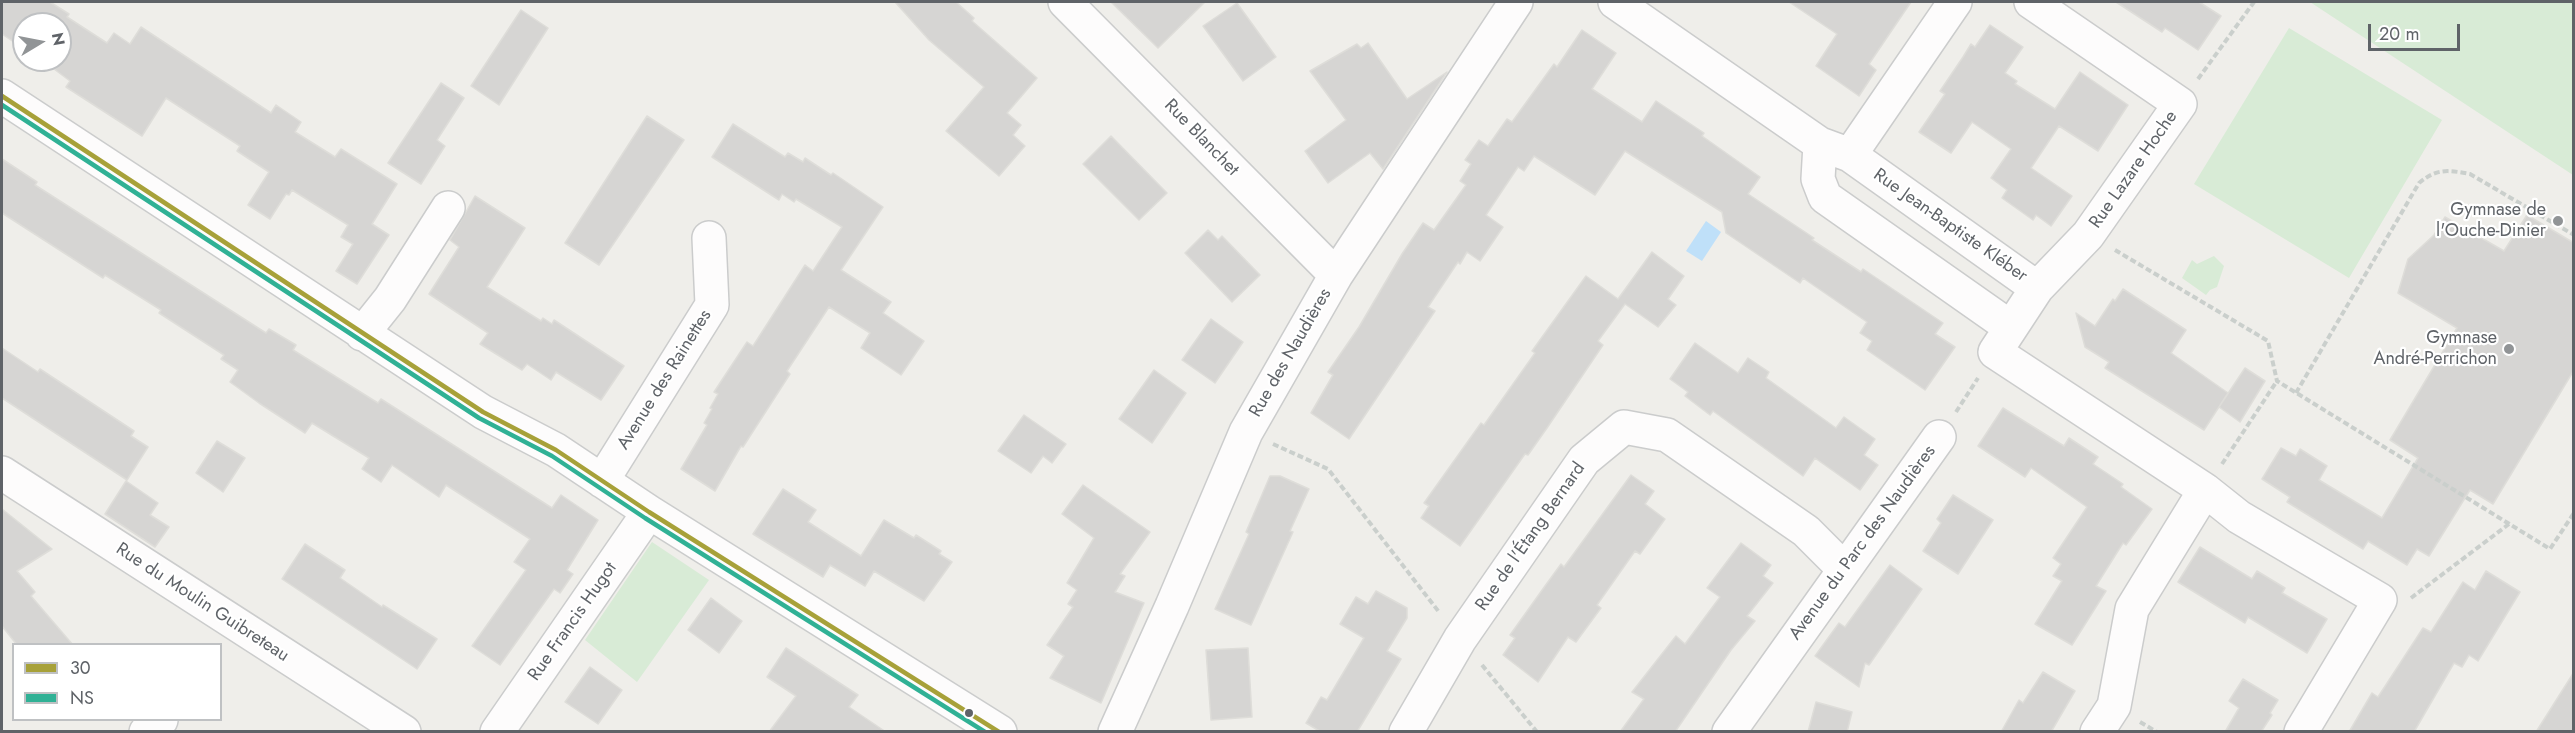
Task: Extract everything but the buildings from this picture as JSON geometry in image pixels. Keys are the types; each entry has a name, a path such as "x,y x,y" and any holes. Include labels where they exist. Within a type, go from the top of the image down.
{"street":[{"name":"Rue Blanchet","path":"1065,2 1336,275"},
{"name":"Rue des Naudières","path":"1115,732 1172,606 1246,432 1336,275 1516,2"},
{"name":"Rue Jean-Baptiste Kléber","path":"1615,2 2037,288 2002,340"},
{"path":"1955,2 1835,149 1818,178 1825,197 2002,340 2205,490 2238,517 2380,600 2301,732"},
{"name":"Rue Lazare Hoche","path":"2031,2 2180,104 2088,235 2037,288"},
{"path":"2,96 483,412 556,450 649,512 1000,732"},
{"path":"362,334 390,299 448,208"},
{"name":"Avenue des Rainettes","path":"602,481 712,305 709,238"},
{"name":"Rue de l'Étang Bernard","path":"1406,732 1460,639 1584,460 1624,427 1667,435 1806,531 1844,569"},
{"name":"Avenue du Parc des Naudières","path":"1729,732 1939,437"},
{"name":"Rue du Moulin Guibreteau","path":"2,473 221,633 404,732"},
{"path":"2097,732 2114,706 2132,609 2205,490"},
{"name":"Rue Francis Hugot","path":"497,732 649,512"},
{"path":"146,732 160,721"}],"path":[{"path":"2180,104 2254,2"},
{"path":"2296,393 2419,183 2430,174 2453,171 2470,174 2574,235"},
{"path":"2088,235 2268,341 2277,381 2550,549 2574,513"},
{"name":"Avenue du Parc des Naudières","path":"1939,437 2002,340"},
{"path":"2205,490 2277,381"},
{"path":"1246,432 1328,469 1460,639 1537,732"},
{"path":"2380,600 2400,609 2509,524"}],"green space":[{"path":"2310,2 2573,2 2573,175"},
{"path":"2289,28 2442,120 2349,278 2194,184"},
{"path":"2214,256 2224,266 2217,287 2206,295 2182,278 2192,260 2197,264"},
{"path":"652,542 709,580 637,682 585,640"}],"water":[{"path":"1706,221 1721,232 1702,261 1686,251"}],"transit line":[{"name":"30","path":"2,96 483,412 556,450 649,512 999,732"},
{"name":"NS","path":"2,105 479,418 552,456 645,518 985,732"}],"place":[{"name":"Gymnase de l'Ouche-Dinier","path":"2558,221"},
{"name":"Gymnase André-Perrichon","path":"2509,349"}]}
